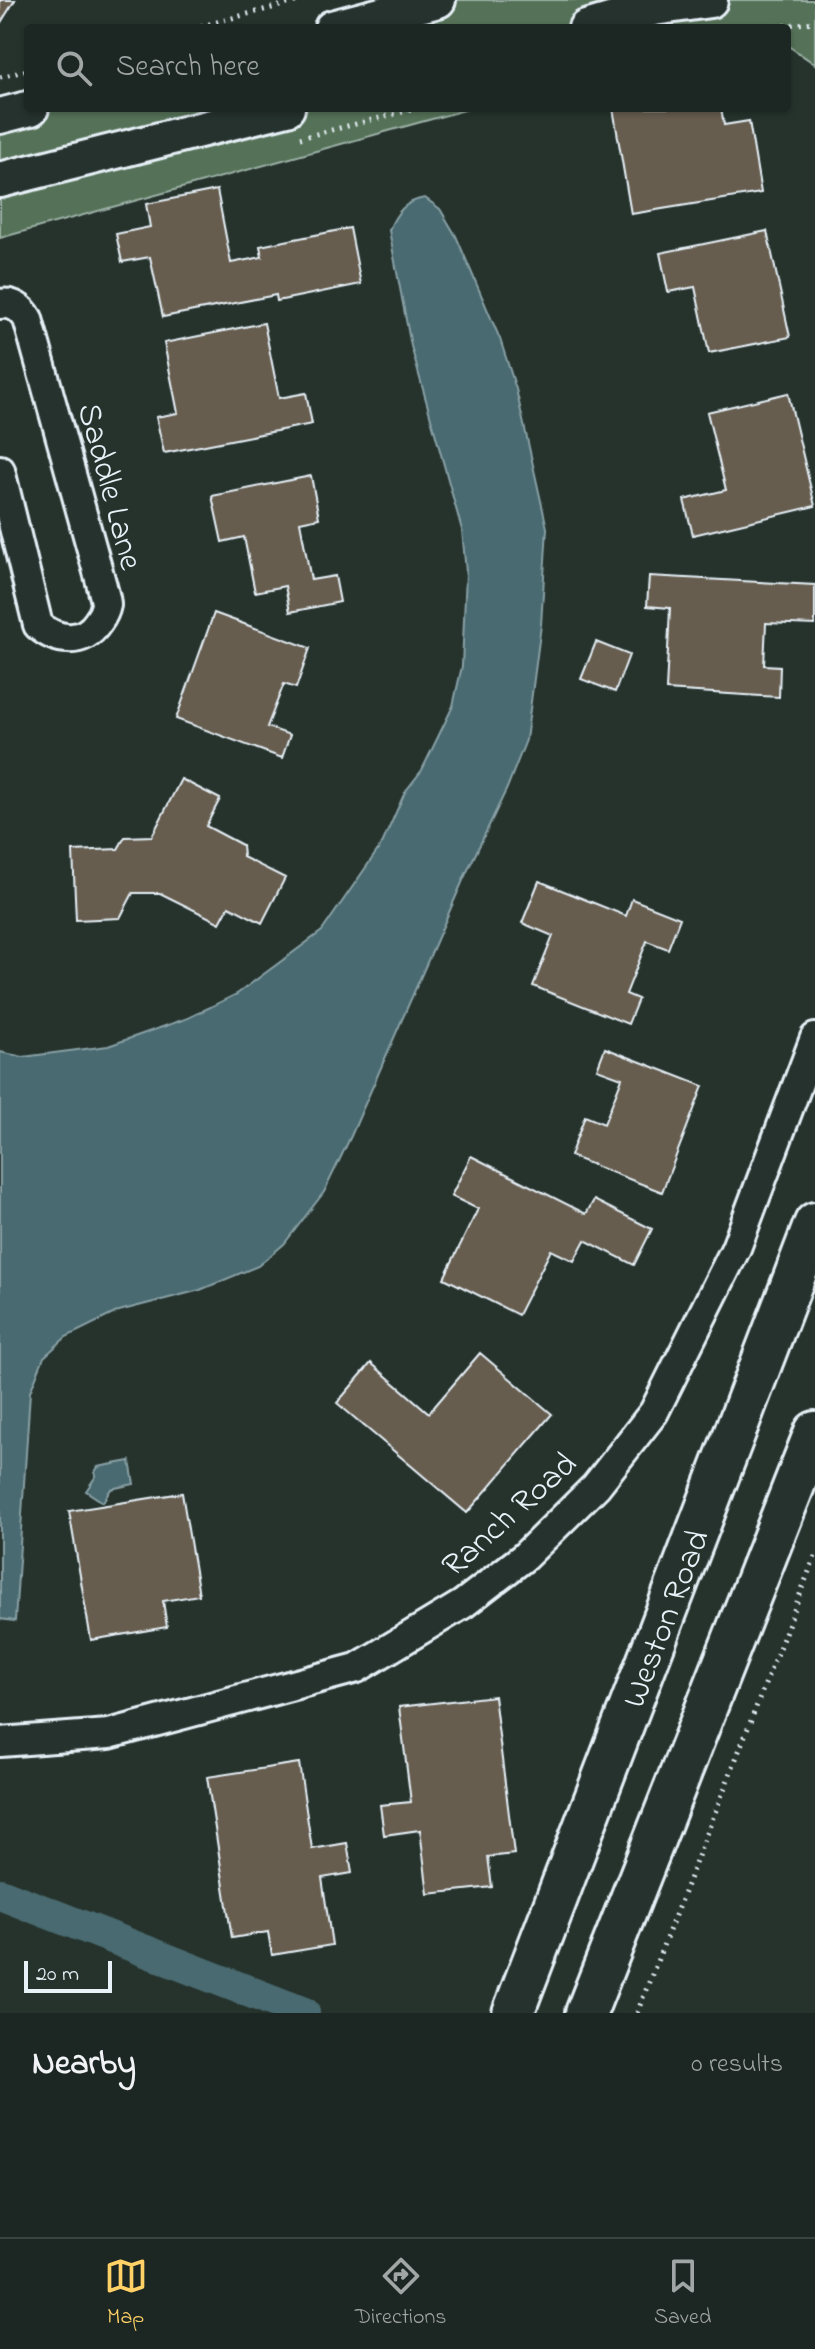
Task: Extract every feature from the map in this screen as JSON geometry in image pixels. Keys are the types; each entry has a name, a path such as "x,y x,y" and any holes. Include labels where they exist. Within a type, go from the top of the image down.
{"main road":[{"name":"Weston Road","path":"513,2013 815,1223"},
{"name":"Weston Road","path":"586,2013 815,1432"}],"street":[{"path":"347,24 438,0"},
{"path":"600,24 654,8 710,0"},
{"path":"0,116 24,110"},
{"path":"0,180 271,112"},
{"name":"Saddle Lane","path":"0,304 17,307 28,319 102,586 106,605 98,623 82,638 51,635 38,625 0,470"},
{"name":"Ranch Road","path":"0,1742 109,1734 357,1668 463,1604 524,1557 596,1486 654,1412 736,1248 815,1038"}],"path":[{"path":"209,24 303,0"},
{"path":"791,25 815,22"},
{"path":"0,77 24,71"},
{"path":"637,2013 815,1556"}],"green space":[{"path":"438,0 815,0 815,64 791,48 791,24 347,24"},
{"path":"24,110 457,112 0,238 0,116"}],"water":[{"path":"425,198 440,209 456,236 500,339 516,389 547,528 541,625 526,740 351,1136 324,1192 284,1244 258,1266 200,1290 119,1311 66,1337 44,1357 30,1392 15,1621 0,1619 0,1052 23,1057 108,1046 188,1018 237,994 322,931 382,844 405,792 422,770 453,706 462,666 466,572 462,530 411,346 389,230 402,209"},
{"path":"130,1461 134,1484 111,1489 103,1502 86,1491 98,1467"}],"building":[{"path":"0,0 15,0 0,24"},
{"path":"614,112 722,112 724,125 749,121 761,193 631,214"},
{"path":"217,190 231,263 262,257 260,246 350,228 361,284 277,301 276,295 163,317 150,257 122,262 116,234 150,227 146,204"},
{"path":"767,231 790,337 709,353 695,287 668,292 660,253"},
{"path":"264,323 279,398 306,393 312,424 164,453 156,417 178,413 164,343"},
{"path":"788,393 815,506 693,535 684,500 726,490 707,412"},
{"path":"311,476 319,518 300,522 311,580 335,576 340,602 290,612 285,586 255,592 244,537 222,542 212,496"},
{"path":"649,576 815,585 815,625 766,623 764,665 780,666 779,697 666,690 670,608 647,606"},
{"path":"214,613 310,648 296,688 284,684 267,727 290,735 282,758 176,719"},
{"path":"596,642 629,655 615,692 581,679"},
{"path":"181,779 220,799 206,826 242,845 243,857 285,878 262,923 229,906 220,923 160,893 133,893 120,918 76,920 73,851 118,849 125,837 152,836"},
{"path":"539,881 626,916 632,899 680,918 668,949 647,941 626,994 638,999 628,1024 533,986 553,936 522,923"},
{"path":"605,1048 703,1086 662,1192 570,1156 585,1116 604,1124 622,1078 597,1069"},
{"path":"471,1156 586,1214 594,1200 652,1229 634,1265 585,1240 574,1261 551,1250 518,1315 444,1278 478,1209 451,1196"},
{"path":"480,1353 552,1414 467,1513 337,1403 371,1363 429,1413"},
{"path":"182,1493 199,1595 163,1601 167,1627 91,1640 69,1511"},
{"path":"494,1696 514,1854 488,1857 492,1887 428,1894 420,1830 384,1835 380,1805 411,1802 399,1707"},
{"path":"299,1763 312,1849 347,1843 352,1873 322,1878 332,1945 272,1955 268,1932 232,1938 207,1777"}],"waterway":[{"path":"0,1894 304,2013"}]}
